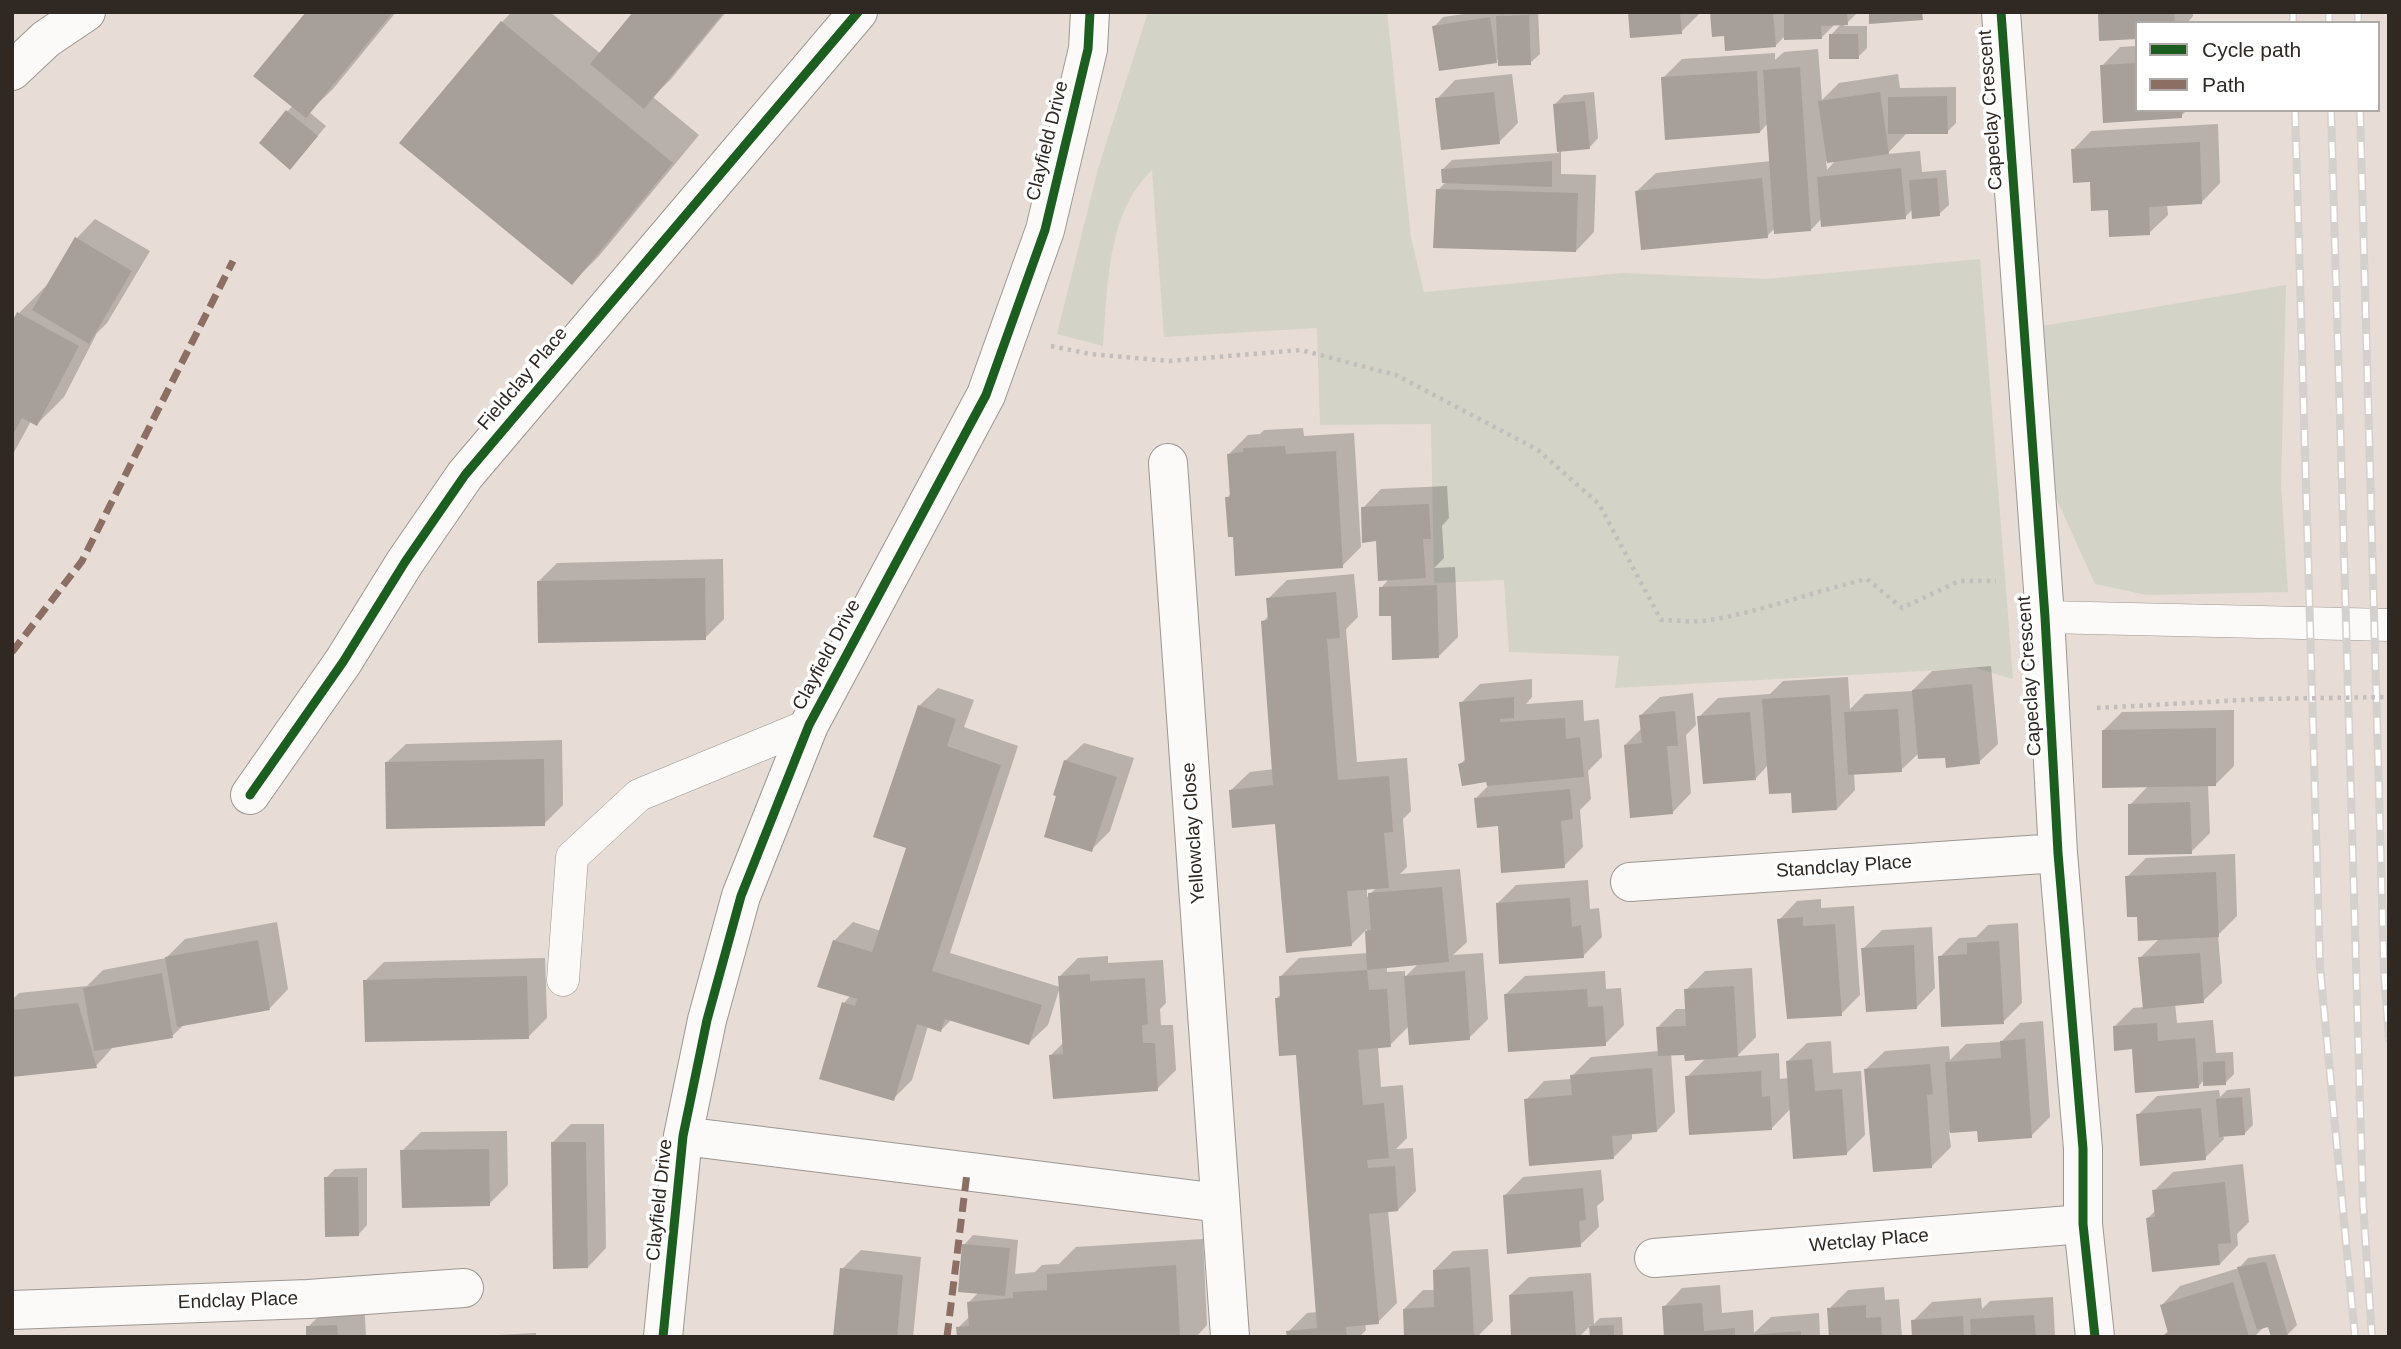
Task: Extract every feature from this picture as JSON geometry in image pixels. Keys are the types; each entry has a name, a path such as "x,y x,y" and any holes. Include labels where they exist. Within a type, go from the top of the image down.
{"street":[{"path":"12,71 46,39 86,12"},
{"name":"Fieldclay Place","path":"250,795 343,662 405,562 465,475 858,12"},
{"name":"Clayfield Drive","path":"663,1337 683,1136 706,1020 741,896 809,725 986,395 1045,230 1088,49 1090,12"},
{"name":"Capeclay Crescent","path":"2001,12 2051,711 2057,853 2083,1149 2083,1224 2095,1337"},
{"name":"Yellowclay Close","path":"1168,463 1230,1337"},
{"name":"Standclay Place","path":"1630,882 2057,853"},
{"path":"683,1136 1220,1203"},
{"name":"Wetclay Place","path":"1654,1258 2083,1224"},
{"name":"Endclay Place","path":"12,1310 308,1299 464,1287"}],"lane":[{"path":"2043,599 2389,625"},
{"path":"563,980 572,857 639,795 809,725"}],"path":[{"path":"1007,337 1090,354 1169,361 1301,350 1396,375 1538,450 1599,504 1661,620 1707,621 1867,579 1902,608 1959,581 2043,599"},
{"path":"2051,711 2261,699 2389,696"}],"shaded area":[{"path":"1148,12 1387,12 1411,238 1424,292 1623,273 1765,279 1980,259 2013,679 1976,668 1615,688 1619,656 1509,652 1504,580 1434,583 1431,424 1320,425 1317,328 1164,337 1152,170 1137,188 1118,229 1112,252 1103,346 1057,334 1098,169"},
{"path":"2286,285 2281,485 2288,592 2147,595 2095,584 2053,491 2042,326"}],"building":[{"path":"306,12 393,12 306,118 253,76"},
{"path":"633,12 724,12 644,109 590,64"},
{"path":"1628,12 1680,12 1682,34 1630,38"},
{"path":"1710,12 1773,12 1776,47 1725,51 1724,36 1712,37"},
{"path":"1784,12 1847,12 1848,25 1821,26 1822,39 1784,40"},
{"path":"1869,12 1922,12 1923,20 1869,24"},
{"path":"2098,12 2174,12 2175,21 2135,21 2135,39 2099,41"},
{"path":"1529,15 1531,65 1498,66 1496,16"},
{"path":"1490,17 1497,63 1439,71 1432,26"},
{"path":"501,21 673,163 572,285 399,143"},
{"path":"1829,34 1858,34 1859,59 1829,59"},
{"path":"2135,63 2135,112 2182,112 2182,118 2103,123 2100,65"},
{"path":"1800,67 1811,231 1774,234 1763,70"},
{"path":"1757,71 1760,133 1665,140 1661,77"},
{"path":"1494,92 1500,144 1441,150 1435,98"},
{"path":"1880,92 1889,154 1827,163 1818,101"},
{"path":"1947,96 1948,134 1888,134 1888,97"},
{"path":"1585,101 1590,149 1557,152 1553,104"},
{"path":"286,110 318,136 290,170 259,143"},
{"path":"2200,142 2202,204 2149,207 2150,235 2109,237 2108,210 2091,211 2090,182 2073,183 2071,149"},
{"path":"1552,161 1552,187 1442,183 1441,169"},
{"path":"1901,168 1906,219 1821,227 1817,177"},
{"path":"1762,178 1768,238 1641,250 1635,191"},
{"path":"1937,178 1940,216 1912,219 1909,180"},
{"path":"1436,189 1578,193 1576,252 1433,248"},
{"path":"75,237 132,271 89,344 32,310"},
{"path":"17,312 79,346 37,426 22,418 12,436 12,322"},
{"path":"1285,446 1286,454 1336,451 1343,568 1235,576 1233,537 1228,537 1225,497 1230,497 1227,454 1243,452 1243,448"},
{"path":"1429,504 1431,539 1423,539 1426,578 1378,581 1376,541 1362,543 1361,507"},
{"path":"705,578 706,640 538,643 537,581"},
{"path":"1437,585 1439,658 1392,660 1391,616 1379,616 1379,587"},
{"path":"1336,592 1340,638 1327,639 1338,780 1389,776 1393,832 1384,833 1389,888 1347,891 1352,946 1286,953 1275,824 1232,828 1229,790 1273,785 1261,621 1268,620 1266,598"},
{"path":"1972,684 1980,764 1946,768 1945,758 1918,759 1912,690"},
{"path":"1830,695 1837,810 1792,813 1791,793 1769,794 1762,699"},
{"path":"1514,697 1514,718 1500,719 1500,722 1565,718 1566,739 1580,737 1584,777 1487,786 1486,782 1462,786 1458,764 1465,762 1459,702"},
{"path":"918,705 956,719 947,746 1001,765 932,971 1042,1005 1029,1045 945,1019 941,1032 917,1024 894,1101 819,1079 842,1002 855,1006 857,999 817,987 833,940 872,952 906,848 873,837"},
{"path":"1898,709 1902,772 1848,775 1844,712"},
{"path":"1675,711 1678,746 1667,746 1673,814 1630,818 1624,745 1642,743 1639,715"},
{"path":"1750,712 1756,780 1703,784 1697,716"},
{"path":"2216,728 2216,786 2102,788 2102,730"},
{"path":"544,759 545,826 386,829 385,762"},
{"path":"1064,760 1117,777 1092,852 1044,837"},
{"path":"1570,789 1573,819 1561,821 1565,868 1501,873 1498,826 1477,828 1474,798"},
{"path":"2190,802 2192,854 2128,855 2128,804"},
{"path":"2216,872 2219,937 2138,941 2137,917 2127,917 2125,876"},
{"path":"1442,887 1449,962 1367,970 1365,931 1371,930 1368,893"},
{"path":"1570,898 1572,927 1581,925 1584,958 1499,964 1496,903"},
{"path":"1803,917 1803,926 1835,924 1842,1016 1787,1019 1777,919"},
{"path":"258,940 270,1010 177,1027 165,957"},
{"path":"1999,941 2004,1024 1941,1027 1938,956 1967,954 1967,943"},
{"path":"1914,945 1917,1009 1866,1012 1861,948"},
{"path":"2200,953 2204,1003 2143,1009 2138,957"},
{"path":"1367,970 1369,990 1387,989 1391,1047 1358,1050 1363,1105 1384,1103 1389,1158 1367,1160 1368,1168 1395,1166 1398,1211 1369,1214 1379,1324 1346,1327 1347,1337 1287,1337 1286,1331 1317,1328 1296,1055 1279,1056 1275,998 1280,998 1279,976"},
{"path":"1465,971 1470,1040 1409,1045 1404,976"},
{"path":"162,973 173,1038 94,1051 83,988"},
{"path":"1090,974 1090,981 1145,978 1148,1024 1142,1025 1143,1043 1155,1043 1158,1091 1053,1099 1049,1055 1063,1054 1058,976"},
{"path":"527,976 529,1039 365,1042 363,980"},
{"path":"1734,986 1738,1057 1685,1061 1684,1055 1658,1056 1656,1027 1686,1026 1684,989"},
{"path":"1587,989 1588,1007 1603,1006 1606,1046 1508,1052 1504,994"},
{"path":"78,1003 97,1068 12,1077 12,1010"},
{"path":"2157,1023 2158,1041 2195,1038 2199,1088 2135,1093 2132,1049 2114,1051 2113,1026"},
{"path":"2025,1039 2032,1138 1978,1142 1977,1131 1950,1133 1945,1062 2001,1058 2000,1041"},
{"path":"1812,1059 1815,1091 1842,1089 1847,1155 1793,1159 1786,1061"},
{"path":"2225,1061 2226,1085 2203,1086 2203,1062"},
{"path":"1930,1064 1933,1094 1927,1095 1932,1168 1873,1172 1864,1069"},
{"path":"1652,1068 1657,1132 1612,1136 1614,1159 1529,1166 1524,1099 1572,1095 1570,1075"},
{"path":"1761,1071 1762,1097 1770,1096 1772,1130 1689,1135 1685,1076"},
{"path":"2242,1097 2245,1135 2219,1137 2216,1099"},
{"path":"2201,1108 2206,1160 2140,1166 2136,1114"},
{"path":"551,1142 586,1142 588,1268 553,1269"},
{"path":"489,1149 490,1206 402,1208 400,1150"},
{"path":"324,1177 358,1177 359,1236 325,1237"},
{"path":"2225,1182 2231,1243 2218,1244 2220,1265 2152,1272 2146,1218 2155,1217 2152,1190"},
{"path":"1583,1188 1586,1220 1579,1221 1581,1247 1507,1254 1503,1195"},
{"path":"962,1244 1010,1248 1005,1296 958,1292"},
{"path":"2266,1262 2288,1336 2286,1337 2271,1337 2268,1327 2257,1330 2237,1267"},
{"path":"1176,1265 1180,1337 957,1337 956,1327 969,1326 967,1302 1013,1298 1013,1292 1047,1290 1047,1274"},
{"path":"1470,1267 1474,1337 1404,1337 1403,1309 1434,1307 1433,1270"},
{"path":"840,1268 903,1275 897,1337 833,1337"},
{"path":"2233,1282 2249,1337 2159,1337 2168,1333 2160,1305"},
{"path":"1573,1291 1576,1337 1511,1337 1509,1295"},
{"path":"1702,1303 1704,1331 1735,1328 1735,1337 1664,1337 1662,1306"},
{"path":"1866,1305 1866,1318 1881,1317 1882,1337 1829,1337 1827,1308"},
{"path":"2034,1315 2036,1337 1971,1337 1970,1319"},
{"path":"1963,1316 1964,1337 1912,1337 1911,1320"},
{"path":"337,1325 338,1337 306,1337 306,1326"},
{"path":"1614,1325 1614,1337 1590,1337 1589,1326"},
{"path":"1801,1331 1801,1337 1751,1337 1751,1335"}],"railway":[{"path":"2293,12 2293,21"},
{"path":"2329,12 2329,21"},
{"path":"2358,12 2358,21"},
{"path":"2295,112 2320,967 2355,1337"},
{"path":"2331,112 2363,1204 2372,1337"},
{"path":"2360,112 2384,972 2389,1039"}],"marked path":[{"path":"12,652 82,561 233,261"},
{"path":"947,1337 967,1173"}],"cycle path":[{"path":"250,795 343,662 405,562 465,475 858,12"},
{"path":"663,1337 683,1136 707,1020 741,896 809,725 986,395 1045,230 1088,49 1090,12"},
{"path":"2001,12 2045,617 2058,853 2083,1149 2083,1224 2095,1337"}]}
